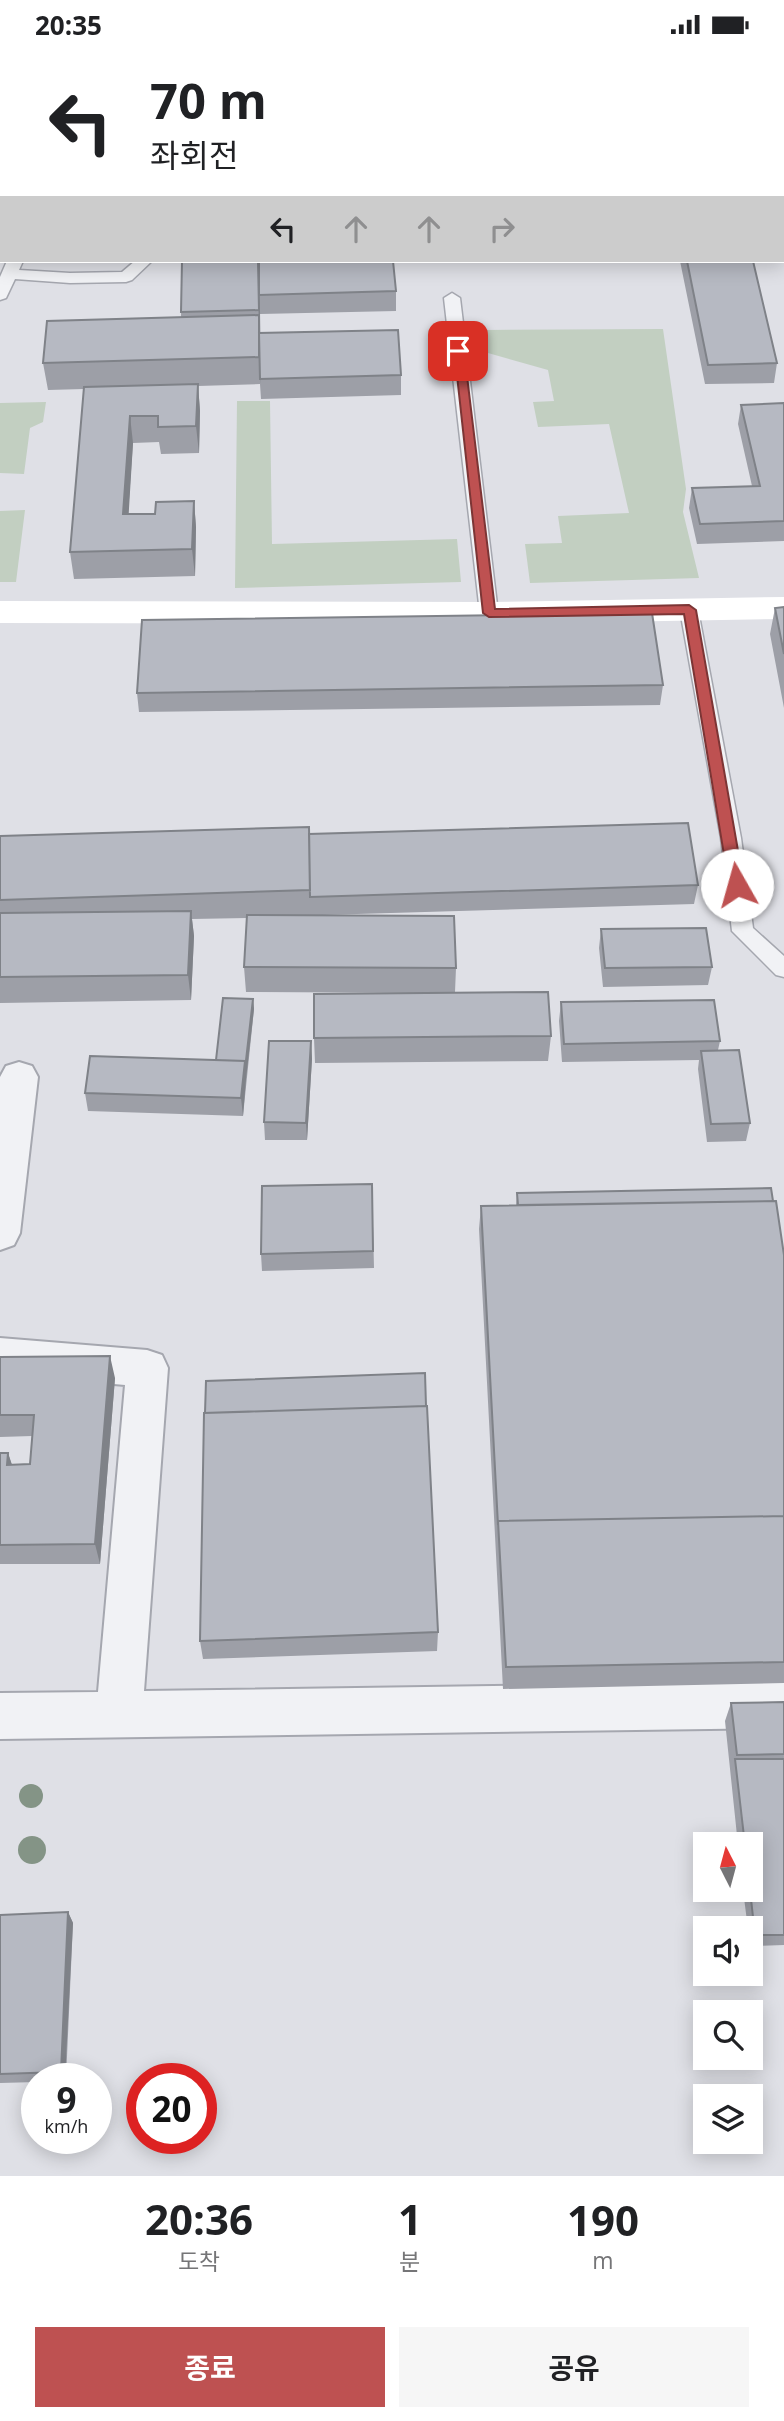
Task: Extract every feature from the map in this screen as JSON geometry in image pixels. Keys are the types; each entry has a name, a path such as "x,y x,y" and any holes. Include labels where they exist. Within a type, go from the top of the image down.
{"street":[{"path":"0,612 489,613 784,608"},
{"path":"0,1233 19,1077"},
{"path":"0,1356 147,1368 119,1716"},
{"path":"0,1716 784,1705"}],"lane":[{"path":"0,295 12,267 71,278 126,277 142,263"},
{"path":"452,298 489,613"},
{"path":"689,610 731,838 743,931 784,969"}],"green space":[{"path":"663,329 686,489 683,512 699,578 530,583 525,544 562,543 558,516 629,513 609,424 538,427 533,402 554,401 548,370 488,353 485,330"},
{"path":"237,401 270,401 272,544 457,539 461,582 235,588"},
{"path":"46,402 43,422 30,428 24,474 0,473 0,403"},
{"path":"25,510 16,582 0,582 0,511"}],"building":[{"path":"182,263 258,263 259,310 181,312"},
{"path":"259,263 393,263 396,291 259,295"},
{"path":"687,263 753,263 777,363 708,365"},
{"path":"259,315 259,357 43,363 47,321"},
{"path":"398,330 401,375 260,379 259,333"},
{"path":"198,384 196,426 158,427 158,416 130,416 123,514 155,514 156,502 194,501 192,549 70,552 84,387"},
{"path":"784,403 784,521 700,524 692,488 760,486 741,405"},
{"path":"784,607 784,654 775,608"},
{"path":"652,613 663,685 137,693 142,620"},
{"path":"688,823 698,885 310,897 309,834"},
{"path":"309,827 310,890 0,900 0,836"},
{"path":"191,911 188,975 0,977 0,913"},
{"path":"247,915 454,916 456,968 244,967"},
{"path":"706,928 712,967 605,968 601,929"},
{"path":"548,992 551,1036 314,1038 314,994"},
{"path":"223,998 253,999 245,1069 245,1061 216,1060"},
{"path":"714,1000 720,1041 564,1044 561,1002"},
{"path":"269,1041 311,1041 306,1123 264,1122"},
{"path":"739,1050 750,1123 711,1124 701,1051"},
{"path":"90,1056 245,1061 241,1098 85,1093"},
{"path":"372,1184 373,1251 261,1254 262,1186"},
{"path":"771,1188 773,1201 518,1205 517,1193"},
{"path":"776,1201 784,1255 784,1516 498,1521 498,1525 481,1206"},
{"path":"110,1356 95,1544 0,1545 0,1453 8,1453 7,1465 30,1464 34,1415 0,1415 0,1357"},
{"path":"425,1373 426,1406 205,1413 206,1381"},
{"path":"427,1406 438,1632 200,1641 204,1413"},
{"path":"784,1516 784,1662 506,1667 498,1521"},
{"path":"784,1702 784,1754 737,1755 731,1703"},
{"path":"735,1759 784,1759 784,1935 763,1935 763,1916 753,1916 751,1902 763,1902 763,1832 743,1832"},
{"path":"68,1912 61,2063 21,2063 21,2073 0,2074 0,1915"}],"route":[{"path":"458,351 489,613 689,610 731,838 737,885"}]}
